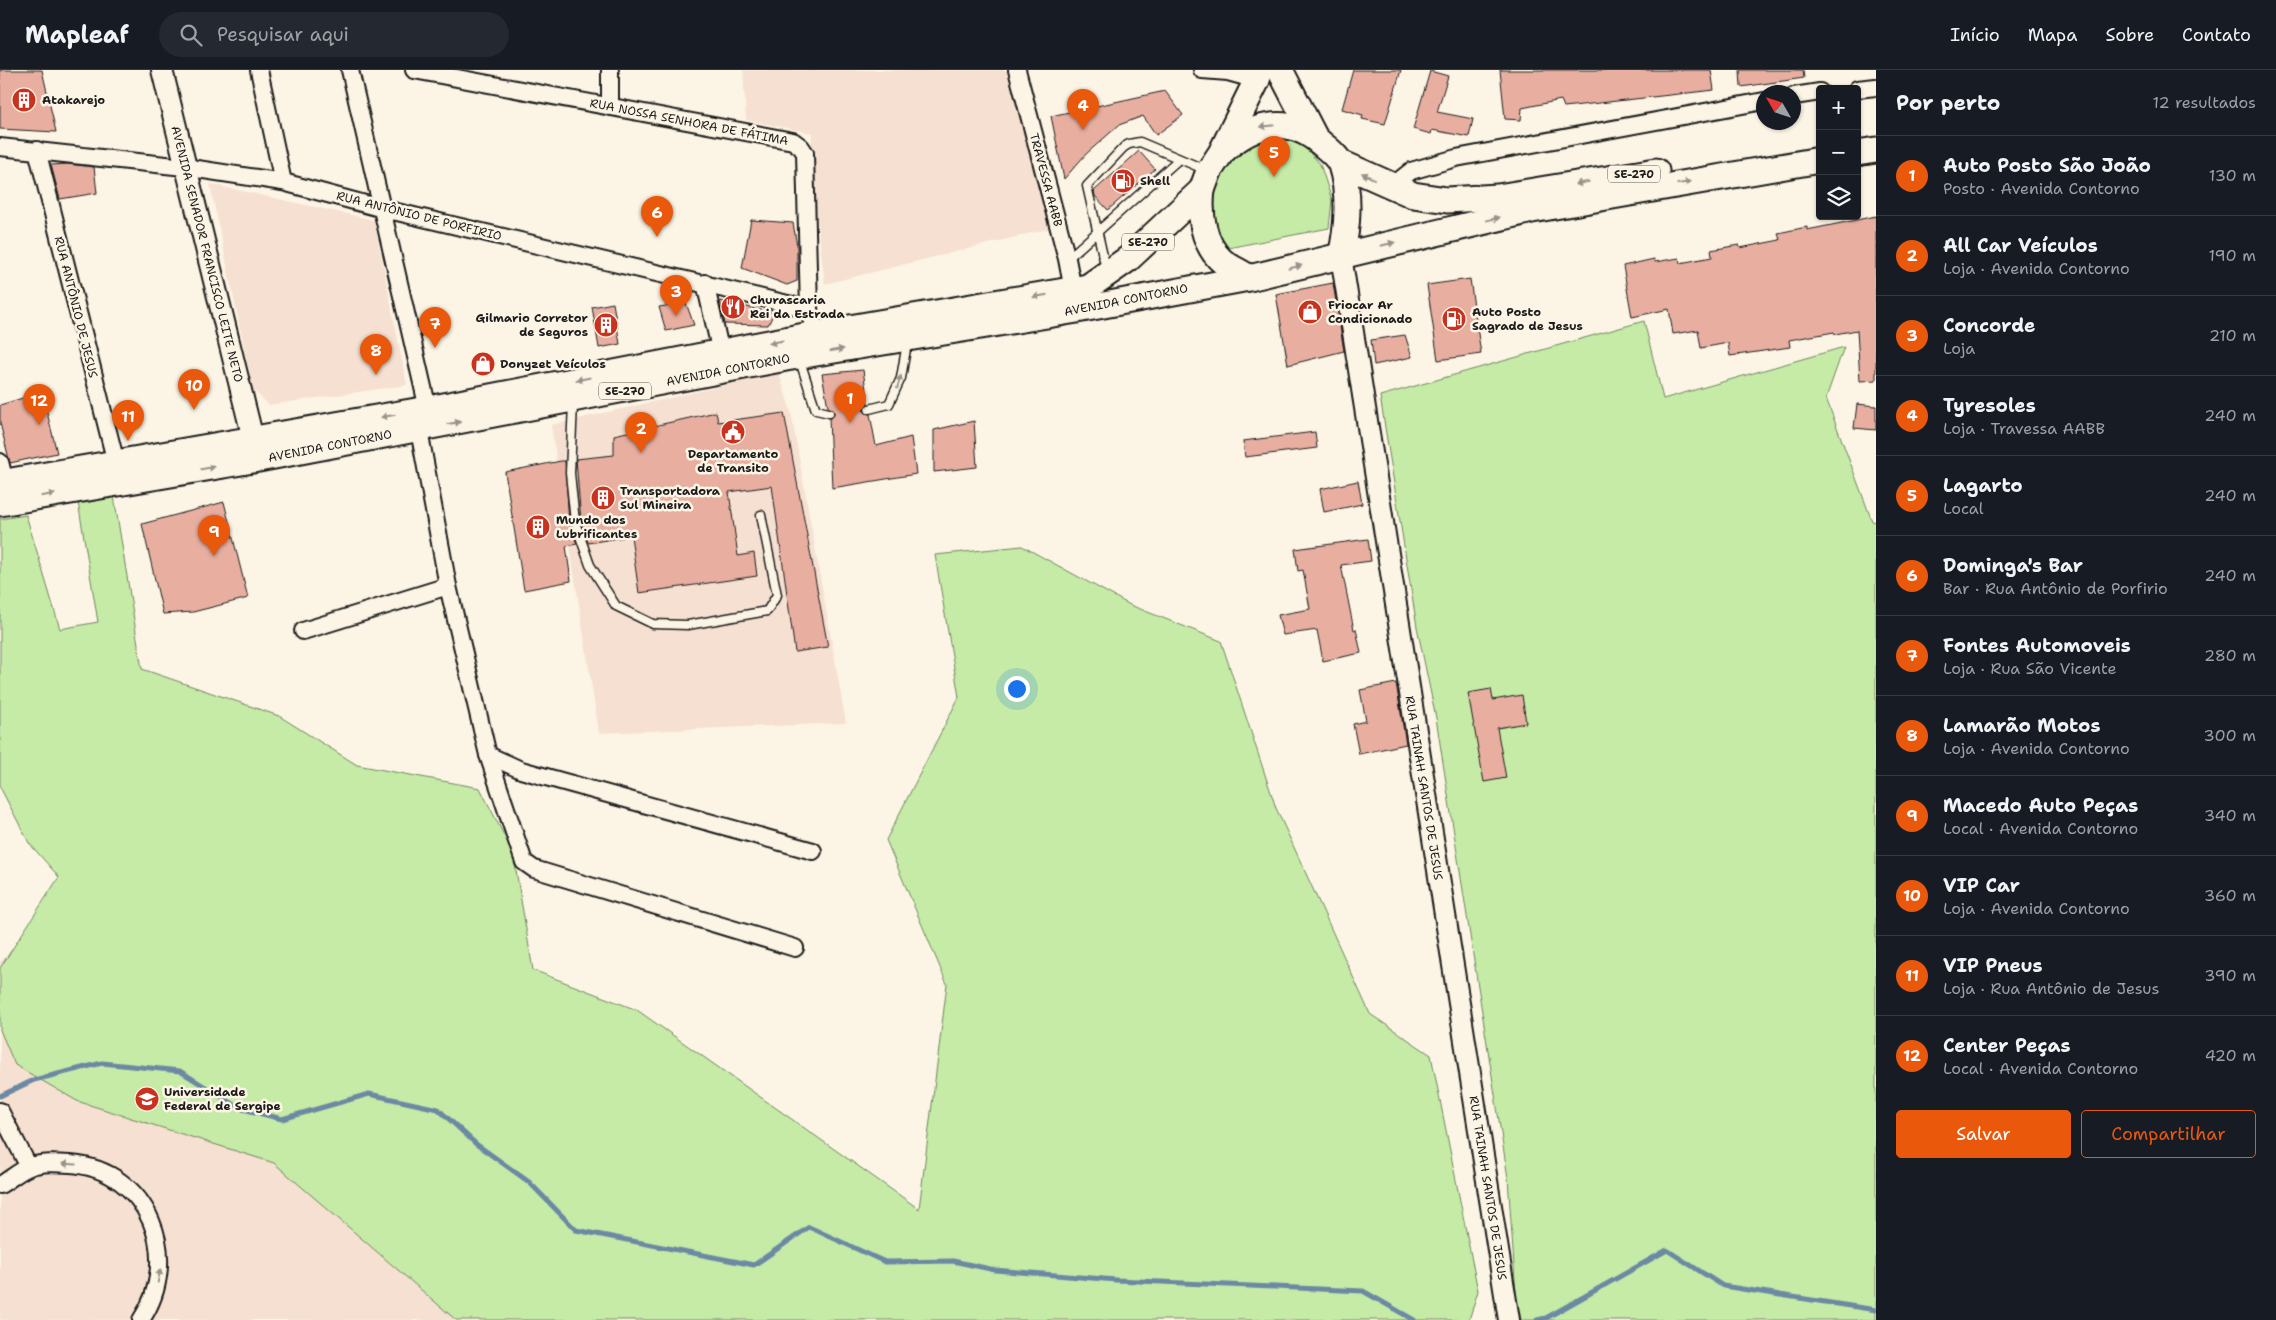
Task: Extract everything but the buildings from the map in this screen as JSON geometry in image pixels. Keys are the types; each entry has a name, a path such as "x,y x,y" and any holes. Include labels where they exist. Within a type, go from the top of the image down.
{"main road":[{"path":"1280,70 1314,136"},
{"path":"1249,278 1223,262 1214,252 1202,225 1200,205 1210,171 1258,75"},
{"name":"SE-270","path":"1090,284 1135,254 1248,131 1262,126 1279,125 1314,136 1340,163 1391,187 1413,195 1447,200 1498,197 1816,144"},
{"path":"1861,136 1876,134"},
{"path":"1861,152 1876,150"},
{"name":"SE-270","path":"1249,278 1453,227 1532,210 1816,161"},
{"path":"1340,163 1346,197 1347,222 1341,256"},
{"name":"AVENIDA CONTORNO","path":"1,482 253,438 573,401 798,356 1249,278"},
{"name":"AVENIDA CONTORNO","path":"1,482 250,461 424,419 814,334 1090,284"}],"street":[{"name":"AVENIDA SENADOR FRANCISCO LEITE NETO","path":"162,70 184,167 253,438"},
{"path":"259,70 283,182"},
{"path":"350,70 424,419 448,586 488,754 518,851 527,866 795,948"},
{"name":"RUA NOSSA SENHORA DE FÁTIMA","path":"414,70 793,141 801,147 805,154 809,309"},
{"path":"610,70 610,107"},
{"name":"TRAVESSA AABB","path":"1017,70 1067,259 1090,284"},
{"path":"1202,70 1258,75"},
{"path":"1861,89 1876,87"},
{"path":"1801,95 1816,93"},
{"path":"1391,187 1411,171 1456,158 1756,102"},
{"name":"RUA ANTÔNIO DE PORFIRIO","path":"0,147 184,167 283,182 380,208 706,283 809,309"},
{"name":"RUA ANTÔNIO DE JESUS","path":"37,150 116,463"},
{"name":"RUA TAINAH SANTOS DE JESUS","path":"1341,256 1509,1320"},
{"path":"706,283 721,354"},
{"path":"809,309 814,334"},
{"path":"303,631 448,586"},
{"path":"488,754 521,770 813,851"},
{"path":"3,1117 29,1167"},
{"path":"0,1185 29,1167 50,1162 85,1165 117,1179 142,1203 157,1235 161,1270 152,1304 141,1320"}],"lane":[{"path":"1090,284 1096,234 1088,186 1124,147 1140,142 1210,171"},
{"path":"1067,259 1178,159"},
{"path":"869,409 889,404 896,392 908,338"},
{"path":"798,356 816,410 829,413"},
{"path":"573,401 570,473 576,522 590,565 616,606 653,624 688,625 767,611 777,594 760,515"}],"shaded area":[{"path":"743,70 1016,70 1052,228 825,284 811,170 812,133 746,120"},
{"path":"210,184 374,220 407,385 269,405 253,390"},
{"path":"778,370 791,412 846,723 599,733 551,425 713,388"},
{"name":"Universidade Federal de Sergipe","path":"72,900 601,1320 0,1320 0,962"}],"green space":[{"path":"1279,137 1301,143 1320,164 1332,200 1329,228 1223,249 1211,216 1214,190 1222,170 1232,154 1243,146"},
{"path":"1644,321 1663,399 1844,347 1826,398 1872,521 1876,522 1876,1320 1521,1320 1516,1295 1508,1178 1436,718 1417,627 1380,396"},
{"path":"114,496 142,669 279,716 357,765 480,788 513,853 533,970 637,1010 919,1209 947,984 886,840 959,697 935,555 1022,546 1130,605 1221,641 1276,808 1370,1014 1431,1055 1478,1291 1469,1320 456,1320 274,1163 77,1101 15,1065 0,1030 0,968 59,877 29,843 0,787 0,519 26,515 60,629 98,622 78,502"}],"waterway":[{"path":"0,1096 34,1080 102,1063 180,1071 239,1108 282,1119 369,1094 438,1109 476,1144 529,1182 576,1230 754,1265 809,1227 885,1262 953,1261 995,1270 1116,1280 1363,1291 1414,1320"},
{"path":"1537,1320 1546,1318 1667,1250 1723,1286 1876,1310"}],"place":[{"name":"Atakarejo","path":"24,100"},
{"name":"Tyresoles","path":"1083,130"},
{"name":"Lagarto","path":"1274,177"},
{"name":"Shell","path":"1123,181"},
{"name":"Dominga's Bar","path":"657,237"},
{"name":"Churascaria Rei da Estrada","path":"733,307"},
{"name":"Friocar Ar Condicionado","path":"1310,312"},
{"name":"Concorde","path":"676,316"},
{"name":"Auto Posto Sagrado de Jesus","path":"1454,319"},
{"name":"Gilmario Corretor de Seguros","path":"606,325"},
{"name":"Fontes Automoveis","path":"435,348"},
{"name":"Donyzet Veículos","path":"483,364"},
{"name":"Lamarão Motos","path":"376,375"},
{"name":"VIP Car","path":"194,410"},
{"name":"Auto Posto São João","path":"850,423"},
{"name":"Center Peças","path":"39,425"},
{"name":"Departamento de Transito","path":"733,432"},
{"name":"VIP Pneus","path":"128,441"},
{"name":"All Car Veículos","path":"641,453"},
{"name":"Transportadora Sul Mineira","path":"603,498"},
{"name":"Mundo dos Lubrificantes","path":"538,527"},
{"name":"Macedo Auto Peças","path":"214,556"},
{"name":"Universidade Federal de Sergipe","path":"147,1099"}]}
